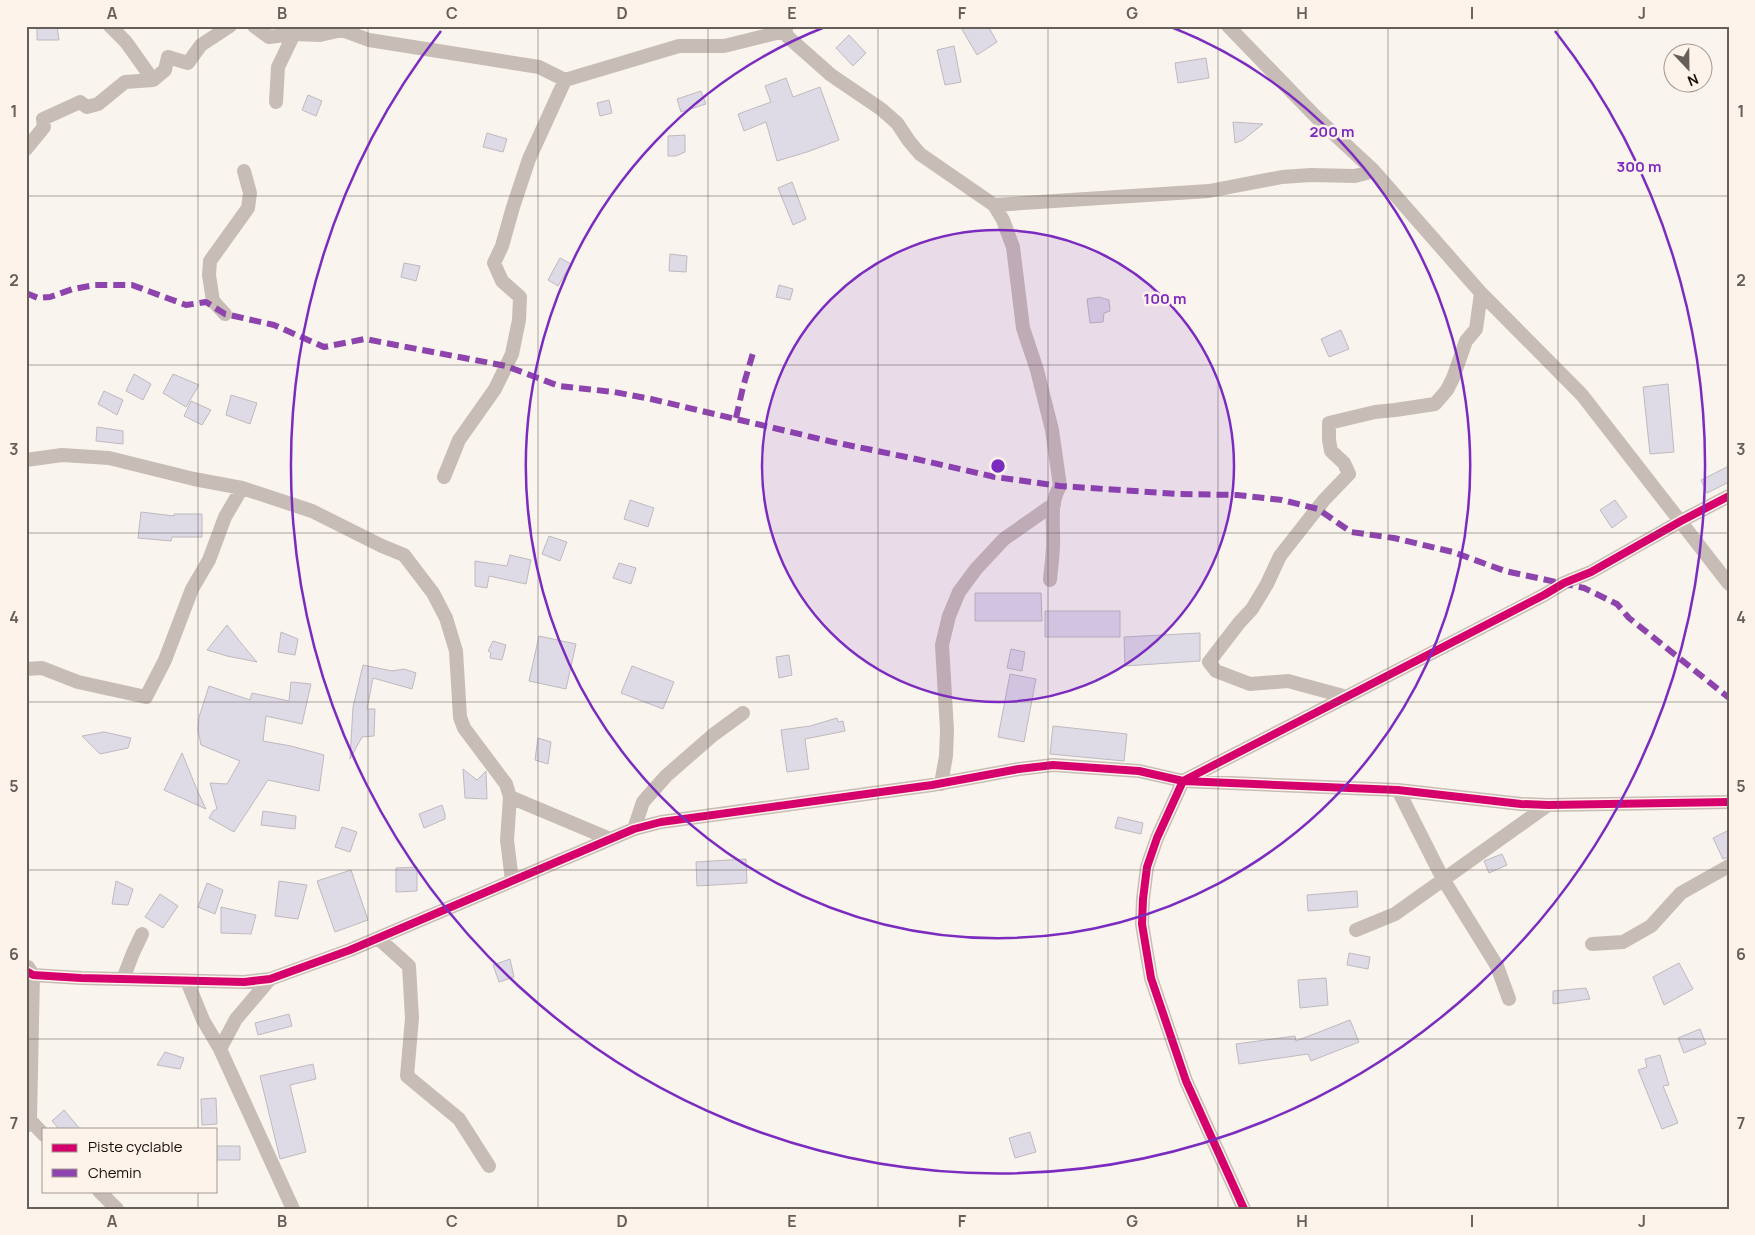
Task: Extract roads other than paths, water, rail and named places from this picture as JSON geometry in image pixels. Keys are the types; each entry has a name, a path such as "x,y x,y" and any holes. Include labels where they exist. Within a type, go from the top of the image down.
{"street":[{"path":"110,26 126,42 153,80"},
{"path":"26,149 44,127 43,119 80,102 87,107 98,104 125,82 153,80 165,70 168,57 188,63 201,46 230,26"},
{"path":"254,26 269,37 293,30 320,35 342,30 369,40 539,67 565,80 679,46 724,46 786,28 788,36 831,75 881,109 897,123 920,154 994,206 1003,220 1013,247 1023,328 1052,430 1060,486 1054,504 1050,580"},
{"path":"1228,26 1318,119 1374,172 1481,293 1582,395 1729,584"},
{"path":"276,102 278,67 293,30"},
{"path":"444,477 459,440 495,389 512,354 519,320 520,297 502,281 494,263 502,246 530,159 565,80"},
{"path":"225,314 213,301 208,276 209,268 210,261 248,208 250,193 244,171"},
{"path":"994,206 1209,191 1282,177 1311,175 1355,176 1374,172"},
{"path":"1347,697 1288,681 1250,684 1216,671 1209,662 1252,609 1267,584 1280,556 1324,500 1349,474 1344,463 1331,451 1329,423 1375,412 1435,404 1447,390 1466,341 1476,329 1481,293"},
{"path":"26,460 62,456 110,458 194,479 242,488 312,510 382,546 404,555 433,593 446,618 456,652 460,717 464,728 496,768 506,784 510,797 507,840 512,881"},
{"path":"26,669 42,668 78,682 146,697 165,660 192,589 209,560 224,517 242,488"},
{"path":"1244,1209 1186,1081 1151,978 1142,924 1146,867 1182,781 1544,596 1564,583 1591,572 1729,496"},
{"path":"941,784 946,756 947,730 942,645 959,592 1004,539 1054,504"},
{"path":"634,829 643,802 666,776 713,735 743,713"},
{"path":"42,1134 28,1123 29,971 123,979 187,981 244,982 270,978 350,950 634,829 661,822 941,784 1019,769 1053,765 1139,771 1182,781 1398,790 1521,804 1729,802"},
{"path":"1398,790 1444,879 1497,966 1509,999"},
{"path":"510,797 610,839"},
{"path":"1356,930 1395,914 1548,805"},
{"path":"1592,944 1624,942 1651,926 1682,893 1729,866"},
{"path":"123,979 132,953 142,934"},
{"path":"378,938 408,966 412,1018 407,1076 459,1119 489,1166"},
{"path":"220,1049 236,1018 270,978"},
{"path":"187,981 203,1020 220,1049 293,1209"},
{"path":"100,1192 117,1209"}]}
